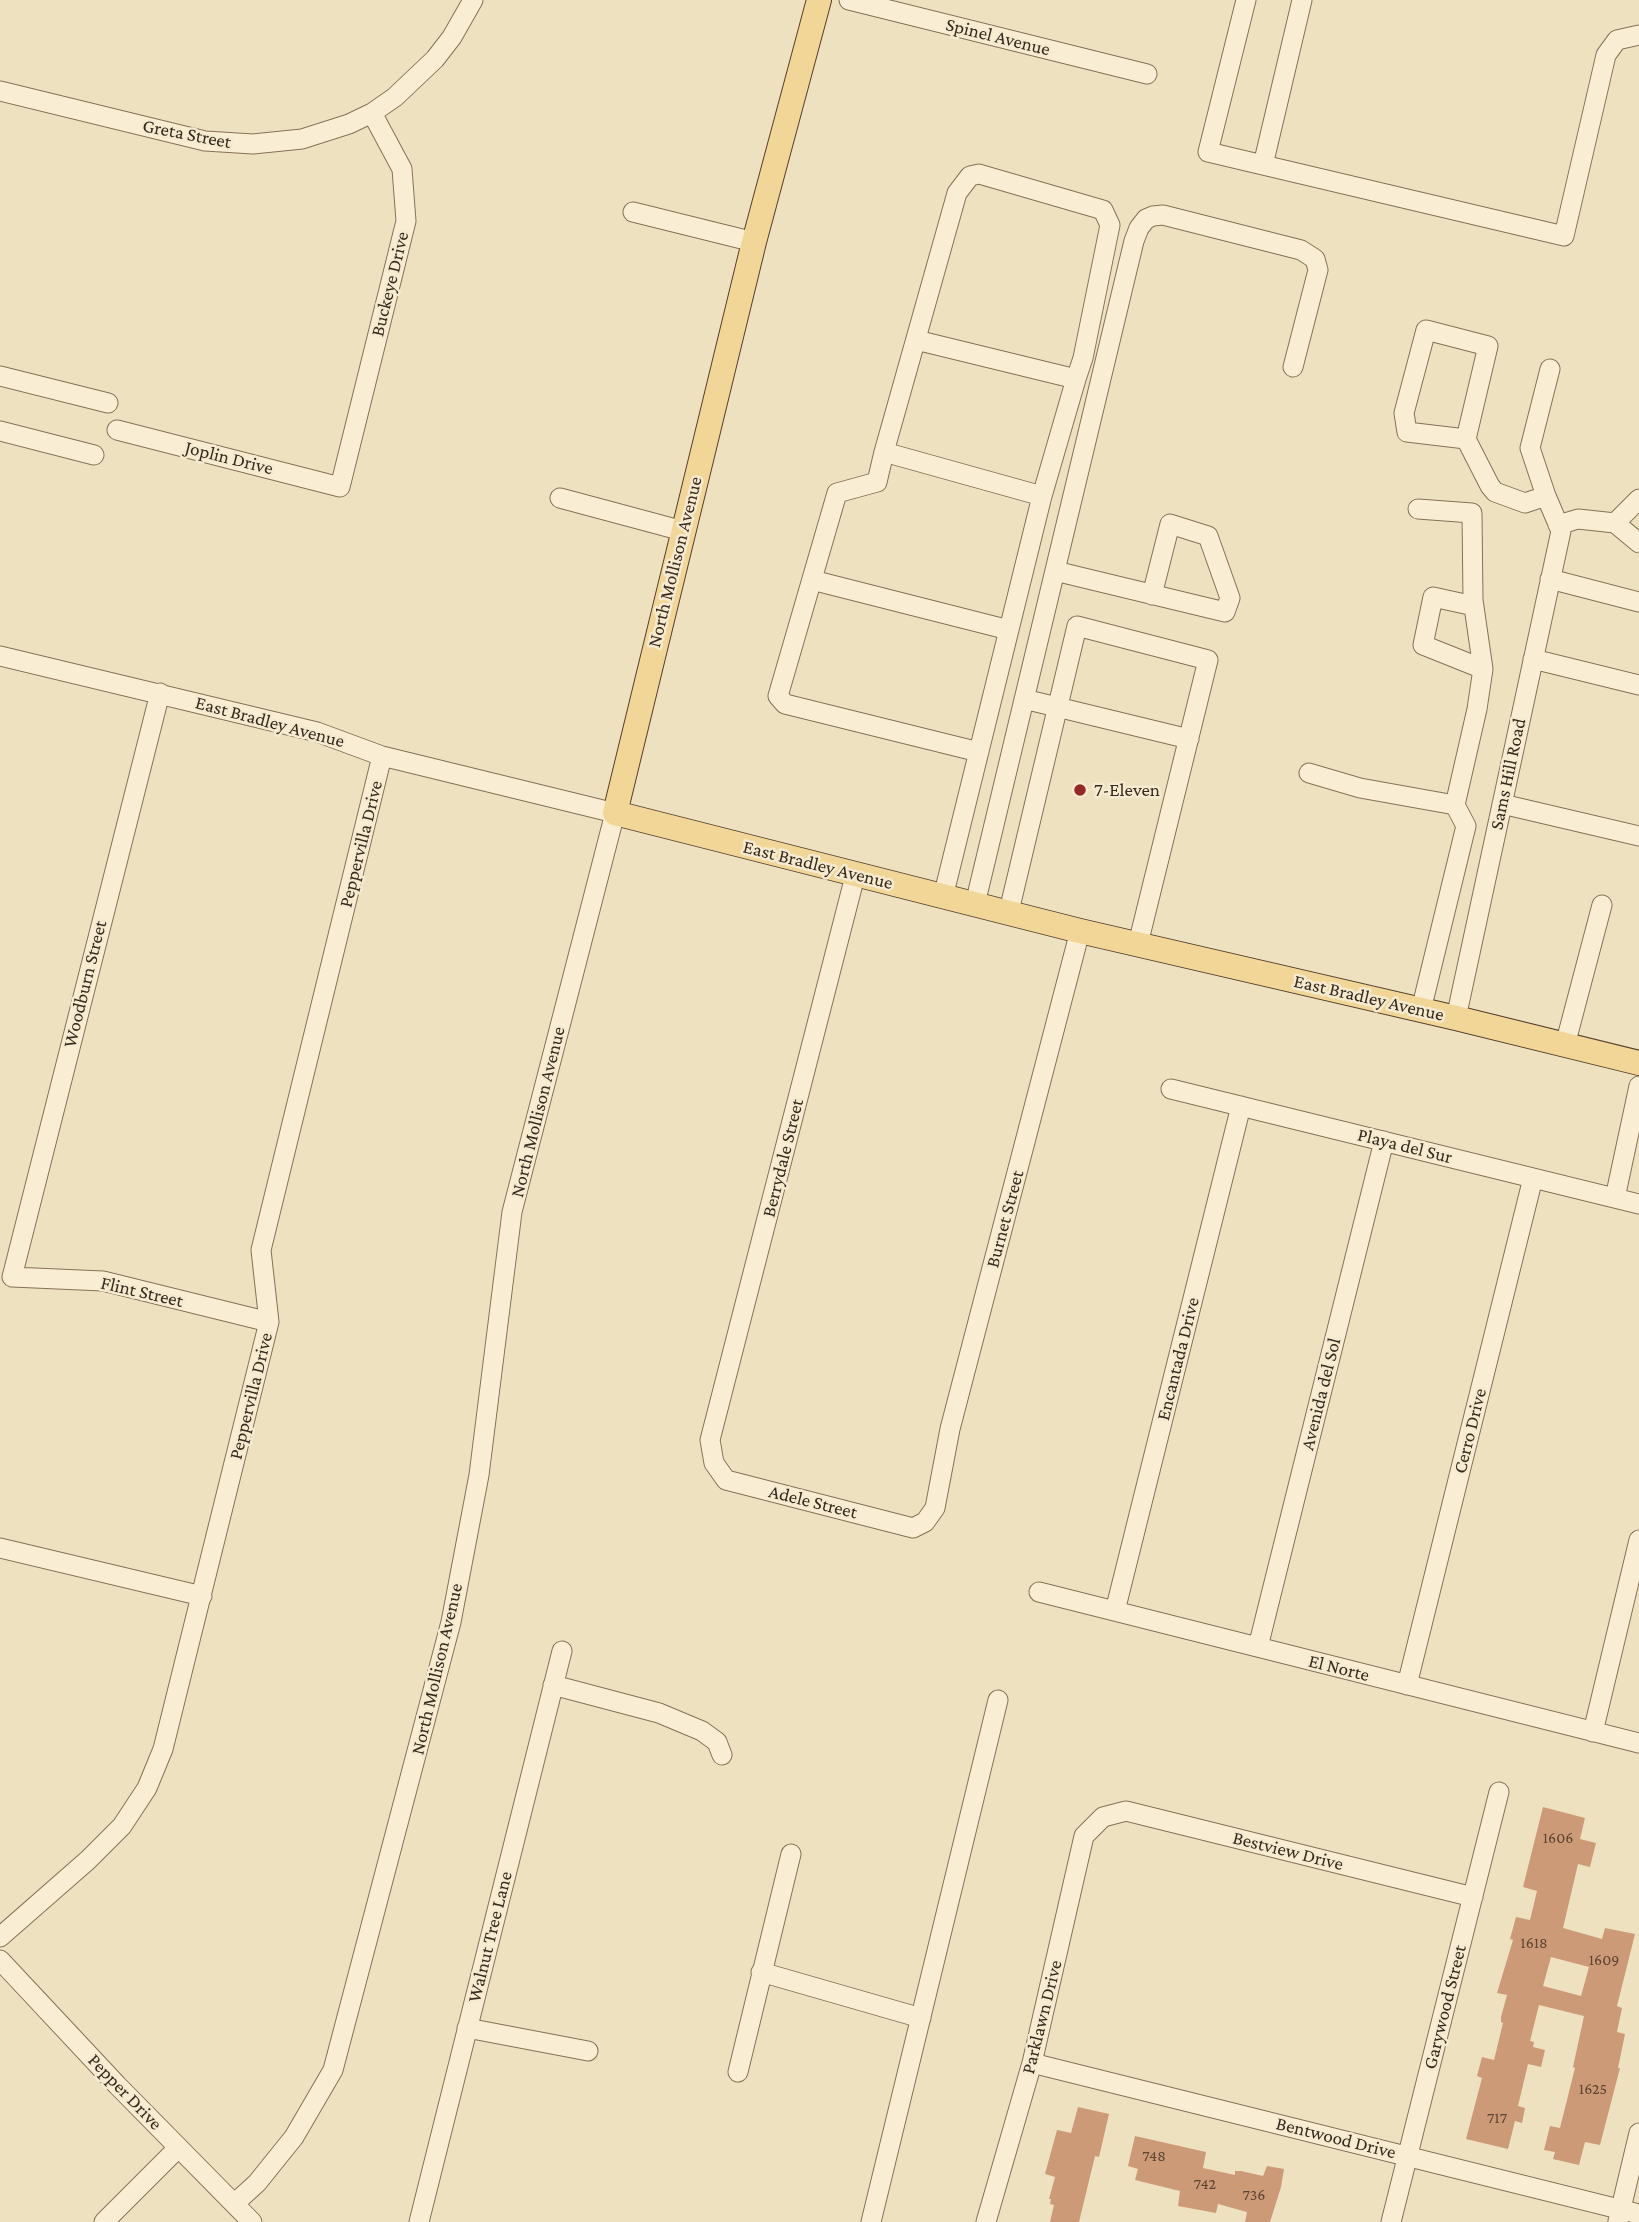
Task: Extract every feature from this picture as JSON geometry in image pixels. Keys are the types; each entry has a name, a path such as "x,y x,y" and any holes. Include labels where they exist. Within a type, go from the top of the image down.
{"main road":[{"name":"North Mollison Avenue","path":"615,813 754,242 819,0"},
{"name":"East Bradley Avenue","path":"615,813 1080,931 1639,1063"}],"street":[{"path":"372,113 395,97 435,59 452,37 473,0"},
{"name":"Spinel Avenue","path":"849,0 1147,74"},
{"path":"1246,0 1208,152 1564,236 1606,55 1616,40 1639,35"},
{"path":"1263,165 1302,0"},
{"name":"Greta Street","path":"0,91 205,141 229,144 266,144 302,139 372,113"},
{"name":"Buckeye Drive","path":"340,487 406,221 402,169 372,113"},
{"path":"943,897 1042,496 1083,358 1110,225 1103,210 979,174 970,176 957,192 877,482 837,494 778,696 785,704 978,752"},
{"path":"634,212 754,242"},
{"path":"975,904 1134,241 1146,219 1163,215 1301,250 1315,259 1318,270 1293,367"},
{"path":"1466,439 1407,432 1404,413 1426,330 1488,346 1466,439 1495,492 1525,503 1546,496"},
{"path":"916,340 1076,379"},
{"path":"1550,369 1530,448 1559,528 1578,519 1615,523 1639,543"},
{"path":"0,376 108,403"},
{"name":"Joplin Drive","path":"117,430 340,487"},
{"path":"0,431 94,455"},
{"path":"884,452 1042,496"},
{"path":"560,498 683,531"},
{"path":"1615,523 1639,499"},
{"path":"1418,509 1472,513 1474,606 1483,669 1455,805 1466,826 1422,1010"},
{"path":"1055,571 1152,595 1225,612 1230,598 1208,536 1170,524 1152,595"},
{"name":"Sams Hill Road","path":"1456,1018 1559,528"},
{"path":"1550,579 1639,602"},
{"path":"811,580 1009,630"},
{"path":"1474,606 1433,597 1423,645 1483,669"},
{"path":"1009,911 1077,626 1208,660 1138,944"},
{"name":"East Bradley Avenue","path":"0,656 317,732 382,756 615,813"},
{"path":"1533,659 1639,685"},
{"name":"Woodburn Street","path":"12,1277 160,693"},
{"path":"1024,699 1189,739"},
{"name":"Peppervilla Drive","path":"0,1937 106,1844 122,1826 147,1788 163,1749 269,1322 261,1250 382,756"},
{"path":"1309,773 1360,788 1455,805"},
{"path":"1502,804 1639,836"},
{"name":"North Mollison Avenue","path":"235,2203 257,2183 294,2137 333,2070 450,1622 479,1475 513,1212 615,813"},
{"name":"Berrydale Street","path":"710,1440 855,876"},
{"path":"1565,1045 1602,905"},
{"name":"Burnet Street","path":"935,1507 950,1429 1080,931"},
{"path":"1615,1198 1639,1086"},
{"name":"Playa del Sur","path":"1171,1089 1639,1203"},
{"name":"Encantada Drive","path":"1115,1611 1241,1106"},
{"name":"Avenida del Sol","path":"1258,1647 1384,1141"},
{"name":"Cerro Drive","path":"1407,1685 1533,1178"},
{"name":"Flint Street","path":"12,1277 103,1281 269,1322"},
{"name":"Adele Street","path":"710,1440 713,1462 726,1480 913,1528 925,1522 935,1507"},
{"path":"1593,1732 1639,1540"},
{"path":"0,1548 202,1596"},
{"name":"El Norte","path":"1039,1592 1639,1743"},
{"name":"Walnut Tree Lane","path":"419,2222 562,1651"},
{"path":"553,1685 659,1713 702,1731 717,1742 722,1755"},
{"path":"871,2222 998,1700"},
{"name":"Garywood Street","path":"1391,2222 1499,1792"},
{"name":"Bestview Drive","path":"1103,1817 1126,1811 1472,1897"},
{"name":"Parklawn Drive","path":"986,2222 1032,2063 1084,1836 1103,1817"},
{"path":"738,2072 791,1854"},
{"name":"Pepper Drive","path":"0,1960 178,2148 235,2203 249,2221"},
{"path":"761,1972 921,2018"},
{"path":"467,2028 588,2051"},
{"name":"Bentwood Drive","path":"1032,2063 1408,2156 1626,2215"},
{"path":"1626,2215 1639,2133"},
{"path":"104,2222 178,2148"}],"building":[{"path":"1543,1807 1585,1818 1580,1839 1596,1843 1590,1867 1578,1864 1563,1928 1602,1939 1605,1928 1635,1934 1617,2006 1622,2008 1617,2032 1625,2034 1620,2068 1600,2145 1585,2142 1579,2165 1553,2159 1555,2152 1544,2150 1550,2126 1560,2128 1584,2016 1539,2005 1530,2041 1534,2042 1533,2047 1545,2050 1541,2067 1528,2064 1518,2106 1525,2108 1522,2123 1515,2121 1508,2149 1466,2139 1482,2078 1477,2076 1482,2057 1494,2060 1503,2023 1501,2017 1507,1995 1497,1993 1513,1940 1510,1939 1516,1917 1530,1920 1537,1891 1523,1887","holes":["1551,1957 1589,1967 1581,1996 1543,1986"]},
{"path":"1078,2107 1109,2114 1099,2157 1095,2156 1079,2222 1050,2222 1054,2205 1050,2204 1049,2199 1055,2177 1045,2174 1057,2130 1071,2133"},
{"path":"1135,2136 1206,2152 1203,2168 1235,2175 1235,2171 1241,2171 1263,2176 1267,2166 1284,2169 1270,2222 1245,2222 1247,2212 1218,2204 1216,2213 1178,2206 1180,2191 1135,2180 1138,2169 1128,2166"}],"place":[{"name":"7-Eleven","path":"1080,790"}]}
